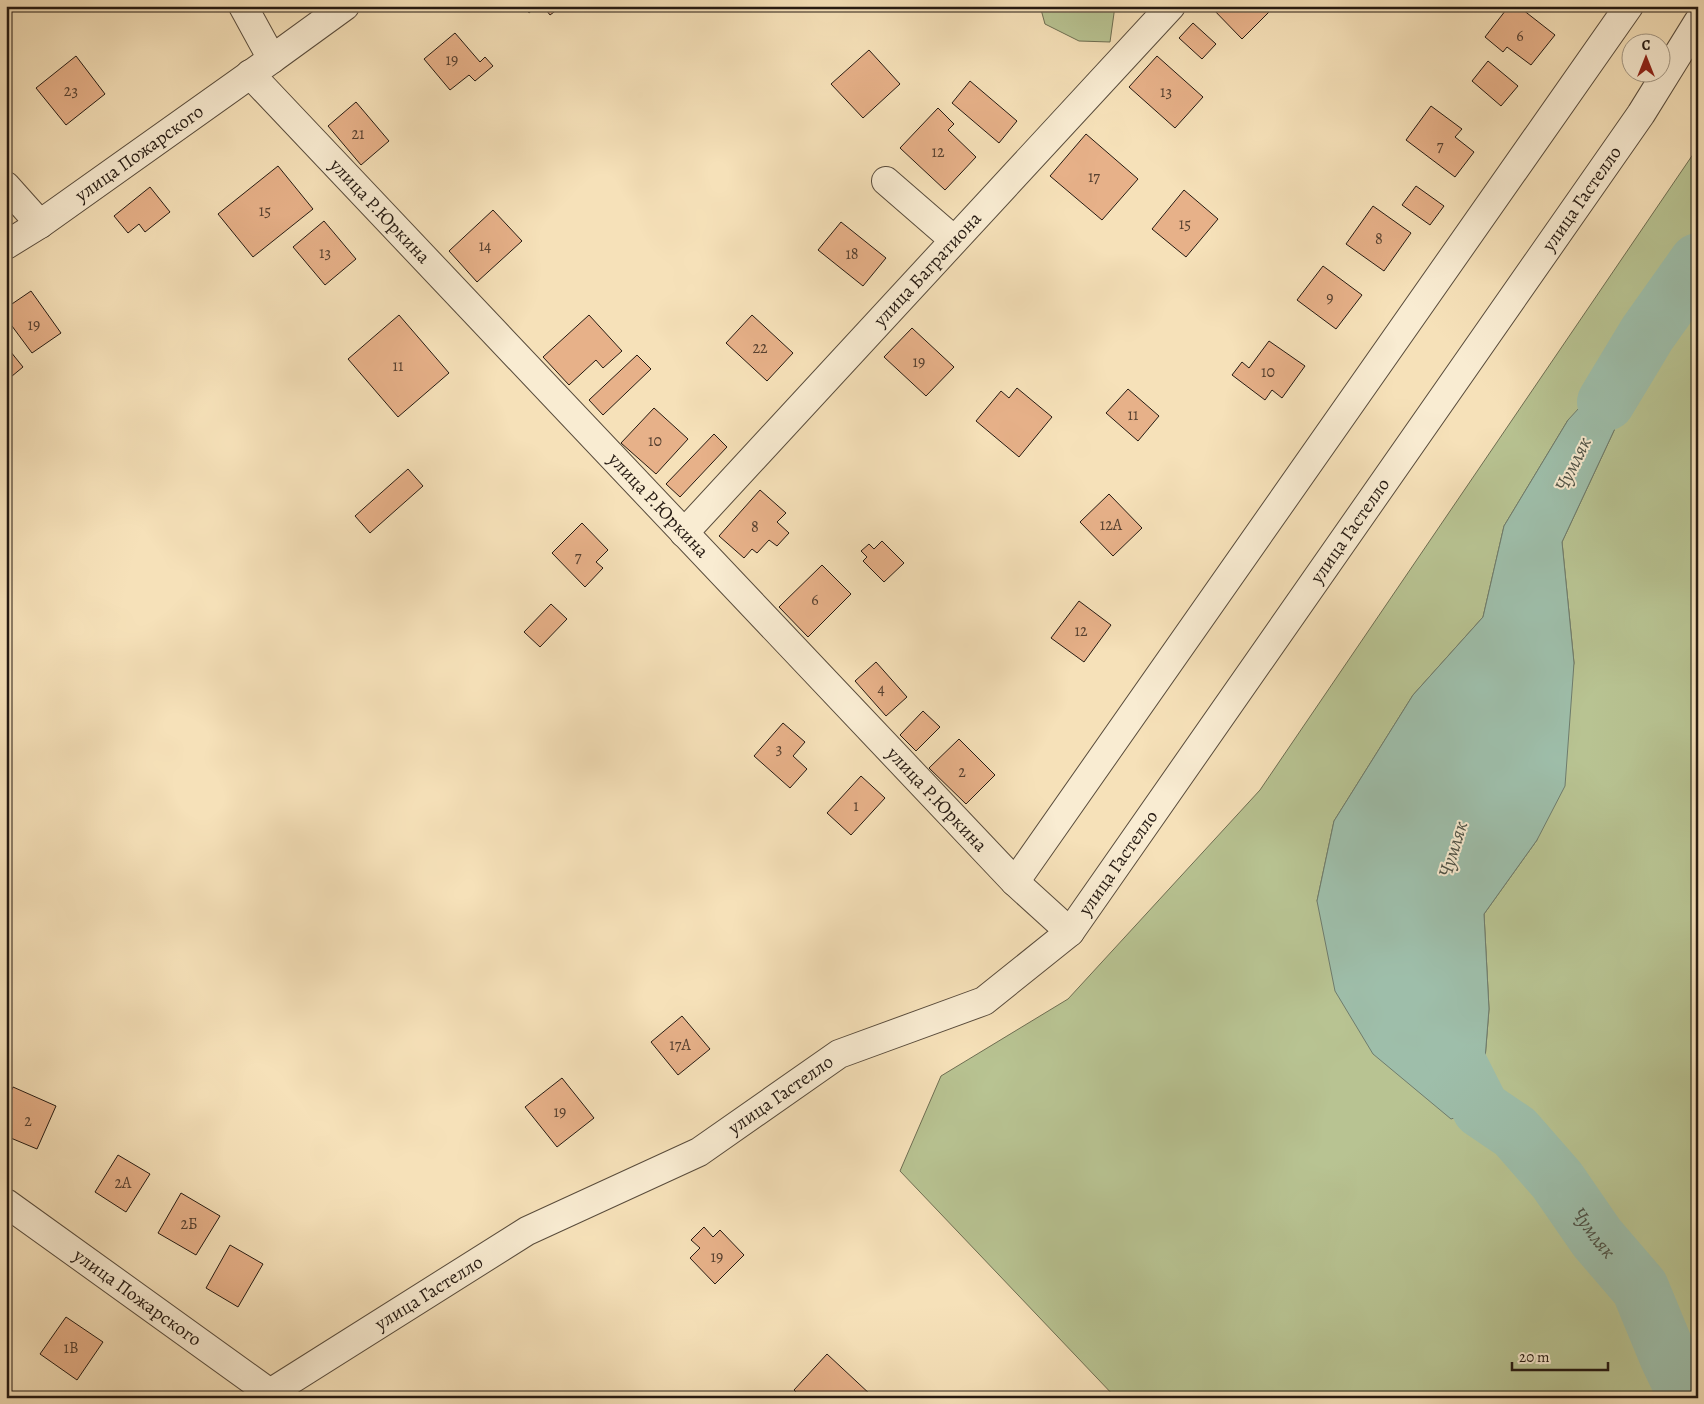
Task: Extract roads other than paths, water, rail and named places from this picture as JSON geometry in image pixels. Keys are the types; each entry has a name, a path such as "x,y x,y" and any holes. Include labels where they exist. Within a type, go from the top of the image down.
{"street":[{"path":"242,6 272,59"},
{"name":"улица Пожарского","path":"6,245 40,224 345,6"},
{"name":"улица Багратиона","path":"684,532 1171,6"},
{"path":"1015,882 1629,6"},
{"name":"улица Гастелло","path":"267,1395 527,1232 699,1152 839,1054 984,1001 1070,932 1641,114 1698,22"},
{"name":"улица Р.Юркина","path":"250,74 1015,882 1070,932"},
{"path":"886,181 954,240"},
{"path":"6,186 40,224"},
{"name":"улица Пожарского","path":"6,1203 267,1395"}],"water":[{"path":"1647,334 1618,422 1562,542 1574,663 1565,786 1537,840 1484,914 1489,1009 1481,1109 1451,1119 1373,1054 1335,991 1317,901 1334,821 1413,695 1483,617 1504,526 1568,420"}],"waterway":[{"name":"Чумляк","path":"1606,402 1647,334 1698,262"},
{"name":"Чумляк","path":"1445,1038 1481,1109 1515,1132 1557,1180 1597,1238 1640,1288 1668,1356 1688,1398"}]}
